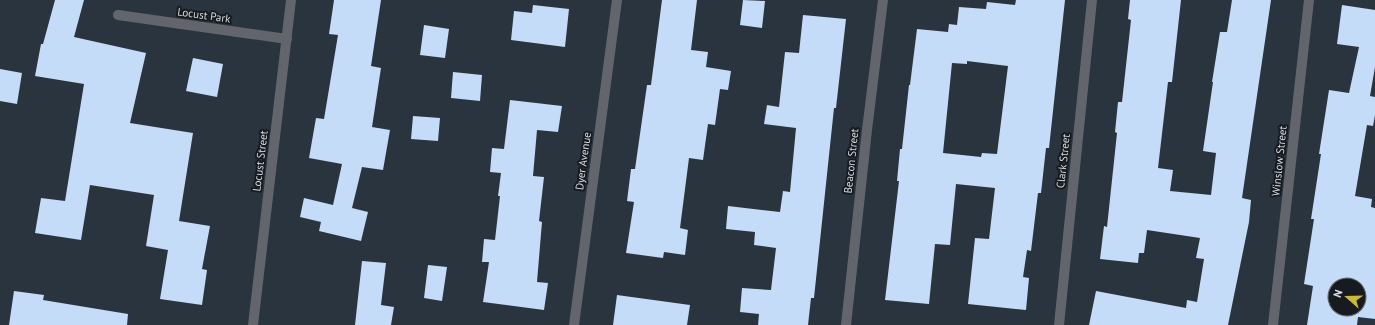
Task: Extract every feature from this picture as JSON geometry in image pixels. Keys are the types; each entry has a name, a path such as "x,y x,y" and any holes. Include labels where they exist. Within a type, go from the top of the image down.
{"street":[{"name":"Locust Street","path":"253,325 291,0"},
{"name":"Dyer Avenue","path":"574,325 617,0"},
{"name":"Beacon Street","path":"846,325 883,0"},
{"name":"Clark Street","path":"1059,325 1092,0"},
{"name":"Winslow Street","path":"1273,325 1309,0"},
{"name":"Locust Park","path":"118,15 287,39"}],"building":[{"path":"55,0 84,0 74,37 146,53 130,123 193,133 179,221 210,226 202,269 207,270 202,305 160,299 168,250 146,246 154,195 90,185 81,240 35,233 41,198 65,201 84,84 35,76 41,44 43,44"},
{"path":"334,0 381,0 371,66 381,68 372,127 390,130 383,170 362,167 352,208 368,212 361,241 319,231 321,222 300,217 304,198 333,205 342,164 309,158 316,118 324,119 338,35 329,34"},
{"path":"662,0 697,0 691,50 708,52 706,67 731,71 728,90 720,89 715,125 708,124 703,160 689,158 680,228 688,230 685,255 664,252 663,258 626,253 634,202 627,201 631,169 635,169 647,85 651,85"},
{"path":"743,0 765,1 762,28 740,25"},
{"path":"1016,0 1065,0 1049,148 1046,148 1041,193 1038,193 1031,251 1027,250 1023,277 1029,278 1026,310 968,304 975,238 989,239 995,188 956,184 950,245 935,244 929,304 885,300 899,181 897,181 900,149 902,149 917,29 948,32 949,24 957,25 959,7 986,9 987,2 1015,5","holes":["967,61 1008,66 997,154 982,153 981,157 943,153 952,63 967,64"]},
{"path":"1130,0 1181,0 1172,82 1168,82 1158,168 1173,170 1170,191 1211,195 1216,153 1203,151 1220,32 1227,32 1232,0 1271,0 1242,198 1251,200 1249,222 1228,325 1089,325 1096,291 1186,308 1187,300 1197,302 1204,259 1196,258 1200,238 1147,230 1144,253 1139,253 1138,263 1100,259 1104,226 1107,227 1117,133 1115,132 1118,102 1122,102 1131,20 1128,19"},
{"path":"533,5 569,9 565,47 511,40 514,11 532,13"},
{"path":"1342,5 1375,10 1375,67 1370,96 1375,97 1375,115 1373,126 1367,125 1355,196 1372,199 1371,207 1375,208 1375,319 1358,317 1357,325 1307,325 1313,286 1304,284 1314,219 1311,219 1321,154 1319,154 1329,90 1349,93 1359,47 1337,44"},
{"path":"803,15 846,19 836,108 834,108 814,298 811,298 808,325 758,325 759,314 740,312 742,288 771,290 776,248 754,245 755,232 726,229 728,206 780,212 783,191 790,192 796,128 764,124 767,105 779,107 785,52 799,53"},
{"path":"424,25 449,29 445,58 420,55"},
{"path":"193,58 223,64 217,97 186,91"},
{"path":"0,69 22,73 17,104 0,101"},
{"path":"453,72 482,75 480,101 451,98"},
{"path":"510,100 562,106 558,132 537,130 533,176 544,177 539,221 542,222 537,282 548,283 544,310 483,302 489,262 482,262 484,239 495,240 500,196 498,196 501,173 490,172 492,148 504,149"},
{"path":"413,116 440,118 438,141 411,139"},
{"path":"362,261 386,263 381,305 394,307 391,325 355,325"},
{"path":"428,265 447,267 442,301 424,298"},
{"path":"14,291 44,295 43,300 128,314 127,325 9,325"},
{"path":"617,295 690,305 687,325 613,325"}]}
